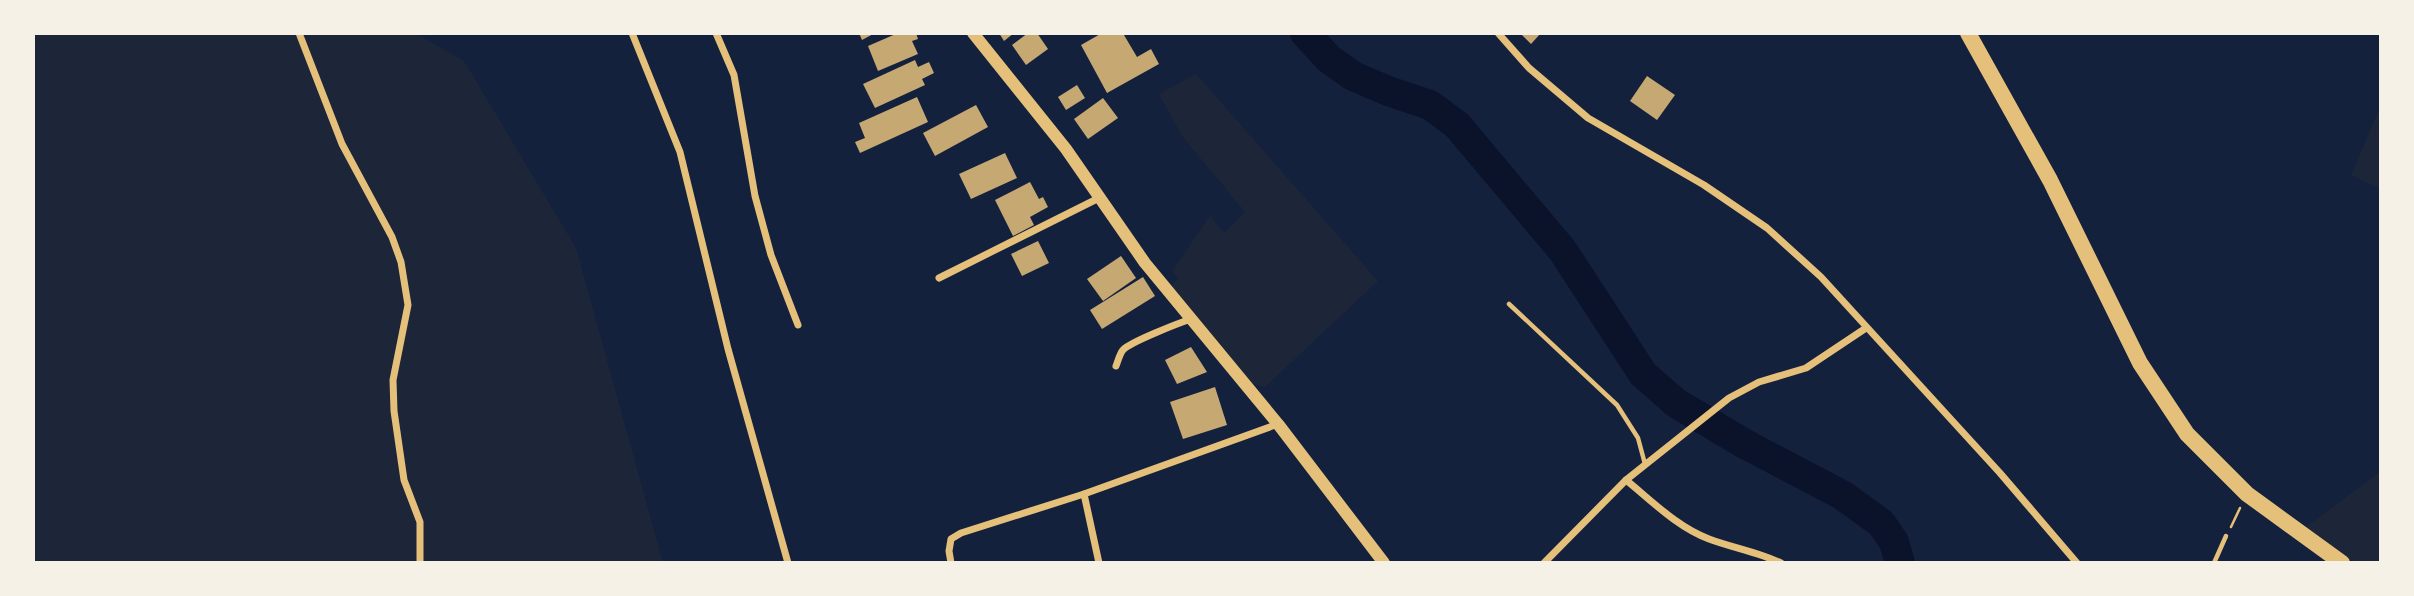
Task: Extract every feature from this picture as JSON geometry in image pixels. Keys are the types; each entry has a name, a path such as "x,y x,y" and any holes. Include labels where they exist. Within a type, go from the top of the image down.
{"main road":[{"path":"1968,33 2049,180 2140,363 2187,434 2248,495 2342,563"}],"street":[{"path":"299,33 342,145 392,237 401,262 408,305 393,380 394,411 404,480 420,522 420,563"},
{"path":"632,33 680,152 728,349 788,563"},
{"path":"716,33 734,75 755,196 771,255 798,325"},
{"path":"973,33 1066,149 1145,263 1278,424 1384,563"},
{"path":"1498,33 1529,68 1588,118 1704,185 1768,228 1821,277 2000,473 2077,563"},
{"path":"939,278 1099,198"},
{"path":"1116,366 1123,350 1168,326 1191,319"},
{"path":"1544,563 1626,480 1670,442 1729,398 1759,382 1806,368 1866,328"},
{"path":"951,563 948,551 951,539 961,533 1084,494 1278,424"},
{"path":"1626,480 1682,526 1708,539 1768,556 1781,563"},
{"path":"1084,494 1099,563"}],"lane":[{"path":"1508,304 1617,405 1638,438 1645,464"},
{"path":"2214,563 2226,537"}],"path":[{"path":"2226,537 2248,495"}],"shaded area":[{"path":"33,33 415,33 464,61 576,248 663,563 33,563"},
{"path":"1196,74 1378,281 1265,387 1248,383 1167,290 1178,278 1172,271 1210,216 1224,233 1245,212 1182,136 1159,94"},
{"path":"2381,105 2381,189 2351,175"},
{"path":"2381,471 2381,563 2355,563 2302,530"}],"building":[{"path":"859,33 875,33 862,40"},
{"path":"898,33 916,33 918,39 912,41 918,54 878,71 868,46"},
{"path":"999,33 1014,33 1004,41"},
{"path":"1028,33 1037,33 1048,49 1026,65 1012,45"},
{"path":"1102,33 1128,33 1124,35 1137,57 1151,49 1159,64 1107,93 1081,45"},
{"path":"1520,33 1541,33 1531,44"},
{"path":"915,60 918,67 929,62 934,73 922,79 925,85 875,108 863,84"},
{"path":"1647,76 1675,95 1657,120 1630,101"},
{"path":"1077,85 1085,98 1066,110 1058,97"},
{"path":"917,97 928,122 860,153 855,142 865,138 859,123"},
{"path":"1103,98 1118,118 1088,139 1074,119"},
{"path":"976,105 988,127 935,156 923,133"},
{"path":"1005,153 1017,178 971,199 959,174"},
{"path":"1030,182 1039,199 1043,197 1048,207 1030,217 1034,225 1013,236 995,200"},
{"path":"1038,241 1049,263 1022,276 1011,254"},
{"path":"1121,256 1136,278 1103,301 1087,279"},
{"path":"1143,277 1155,296 1102,329 1090,310"},
{"path":"1191,347 1207,372 1177,384 1165,360"},
{"path":"1215,387 1227,425 1183,439 1170,402"}],"waterway":[{"path":"1305,33 1329,59 1353,76 1430,105 1457,125 1563,251 1643,374 1676,403 1745,444 1842,495 1881,523 1894,542 1900,563"}]}
